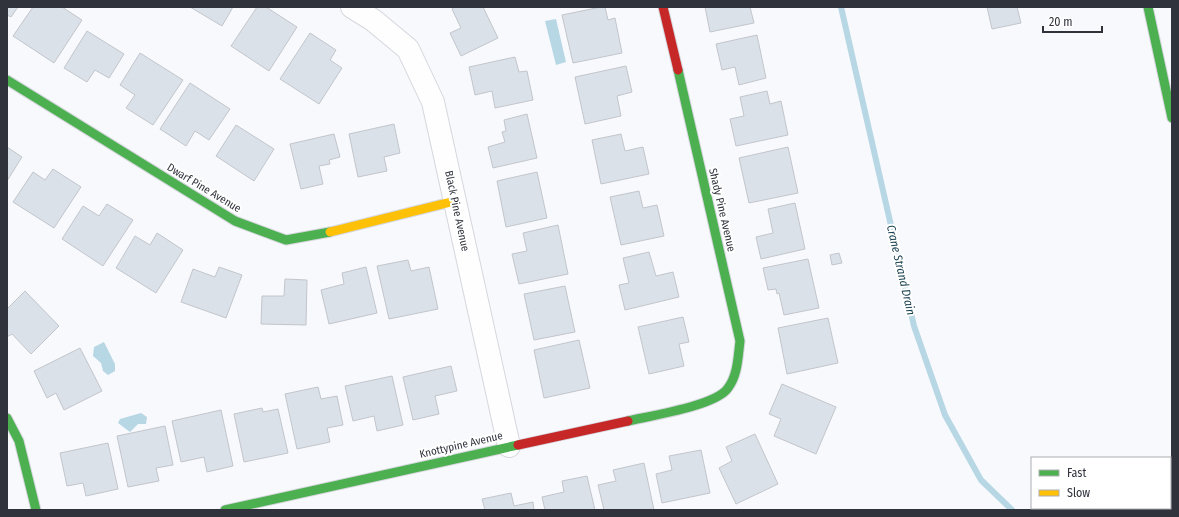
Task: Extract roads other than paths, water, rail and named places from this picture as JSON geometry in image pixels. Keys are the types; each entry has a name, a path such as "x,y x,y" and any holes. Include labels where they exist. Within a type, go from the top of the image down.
{"street":[{"name":"Black Pine Avenue","path":"352,7 373,20 408,49 433,102 509,446"},
{"name":"Shady Pine Avenue","path":"663,7 740,341 738,367 728,389 703,404"},
{"path":"1148,7 1172,118"},
{"name":"Dwarf Pine Avenue","path":"7,80 235,221 286,240 328,233 455,201"},
{"name":"Knottypine Avenue","path":"224,510 703,404"},
{"path":"7,418 19,441 36,510"}],"water":[{"path":"556,19 566,62 556,65 545,21"},
{"path":"104,342 115,364 115,371 108,375 103,371 101,363 93,356 94,347"},
{"path":"141,413 147,417 146,424 138,424 130,432 118,423 120,419"}],"waterway":[{"name":"Crane Strand Drain","path":"841,7 914,326 945,415 981,480 1012,510"}]}
